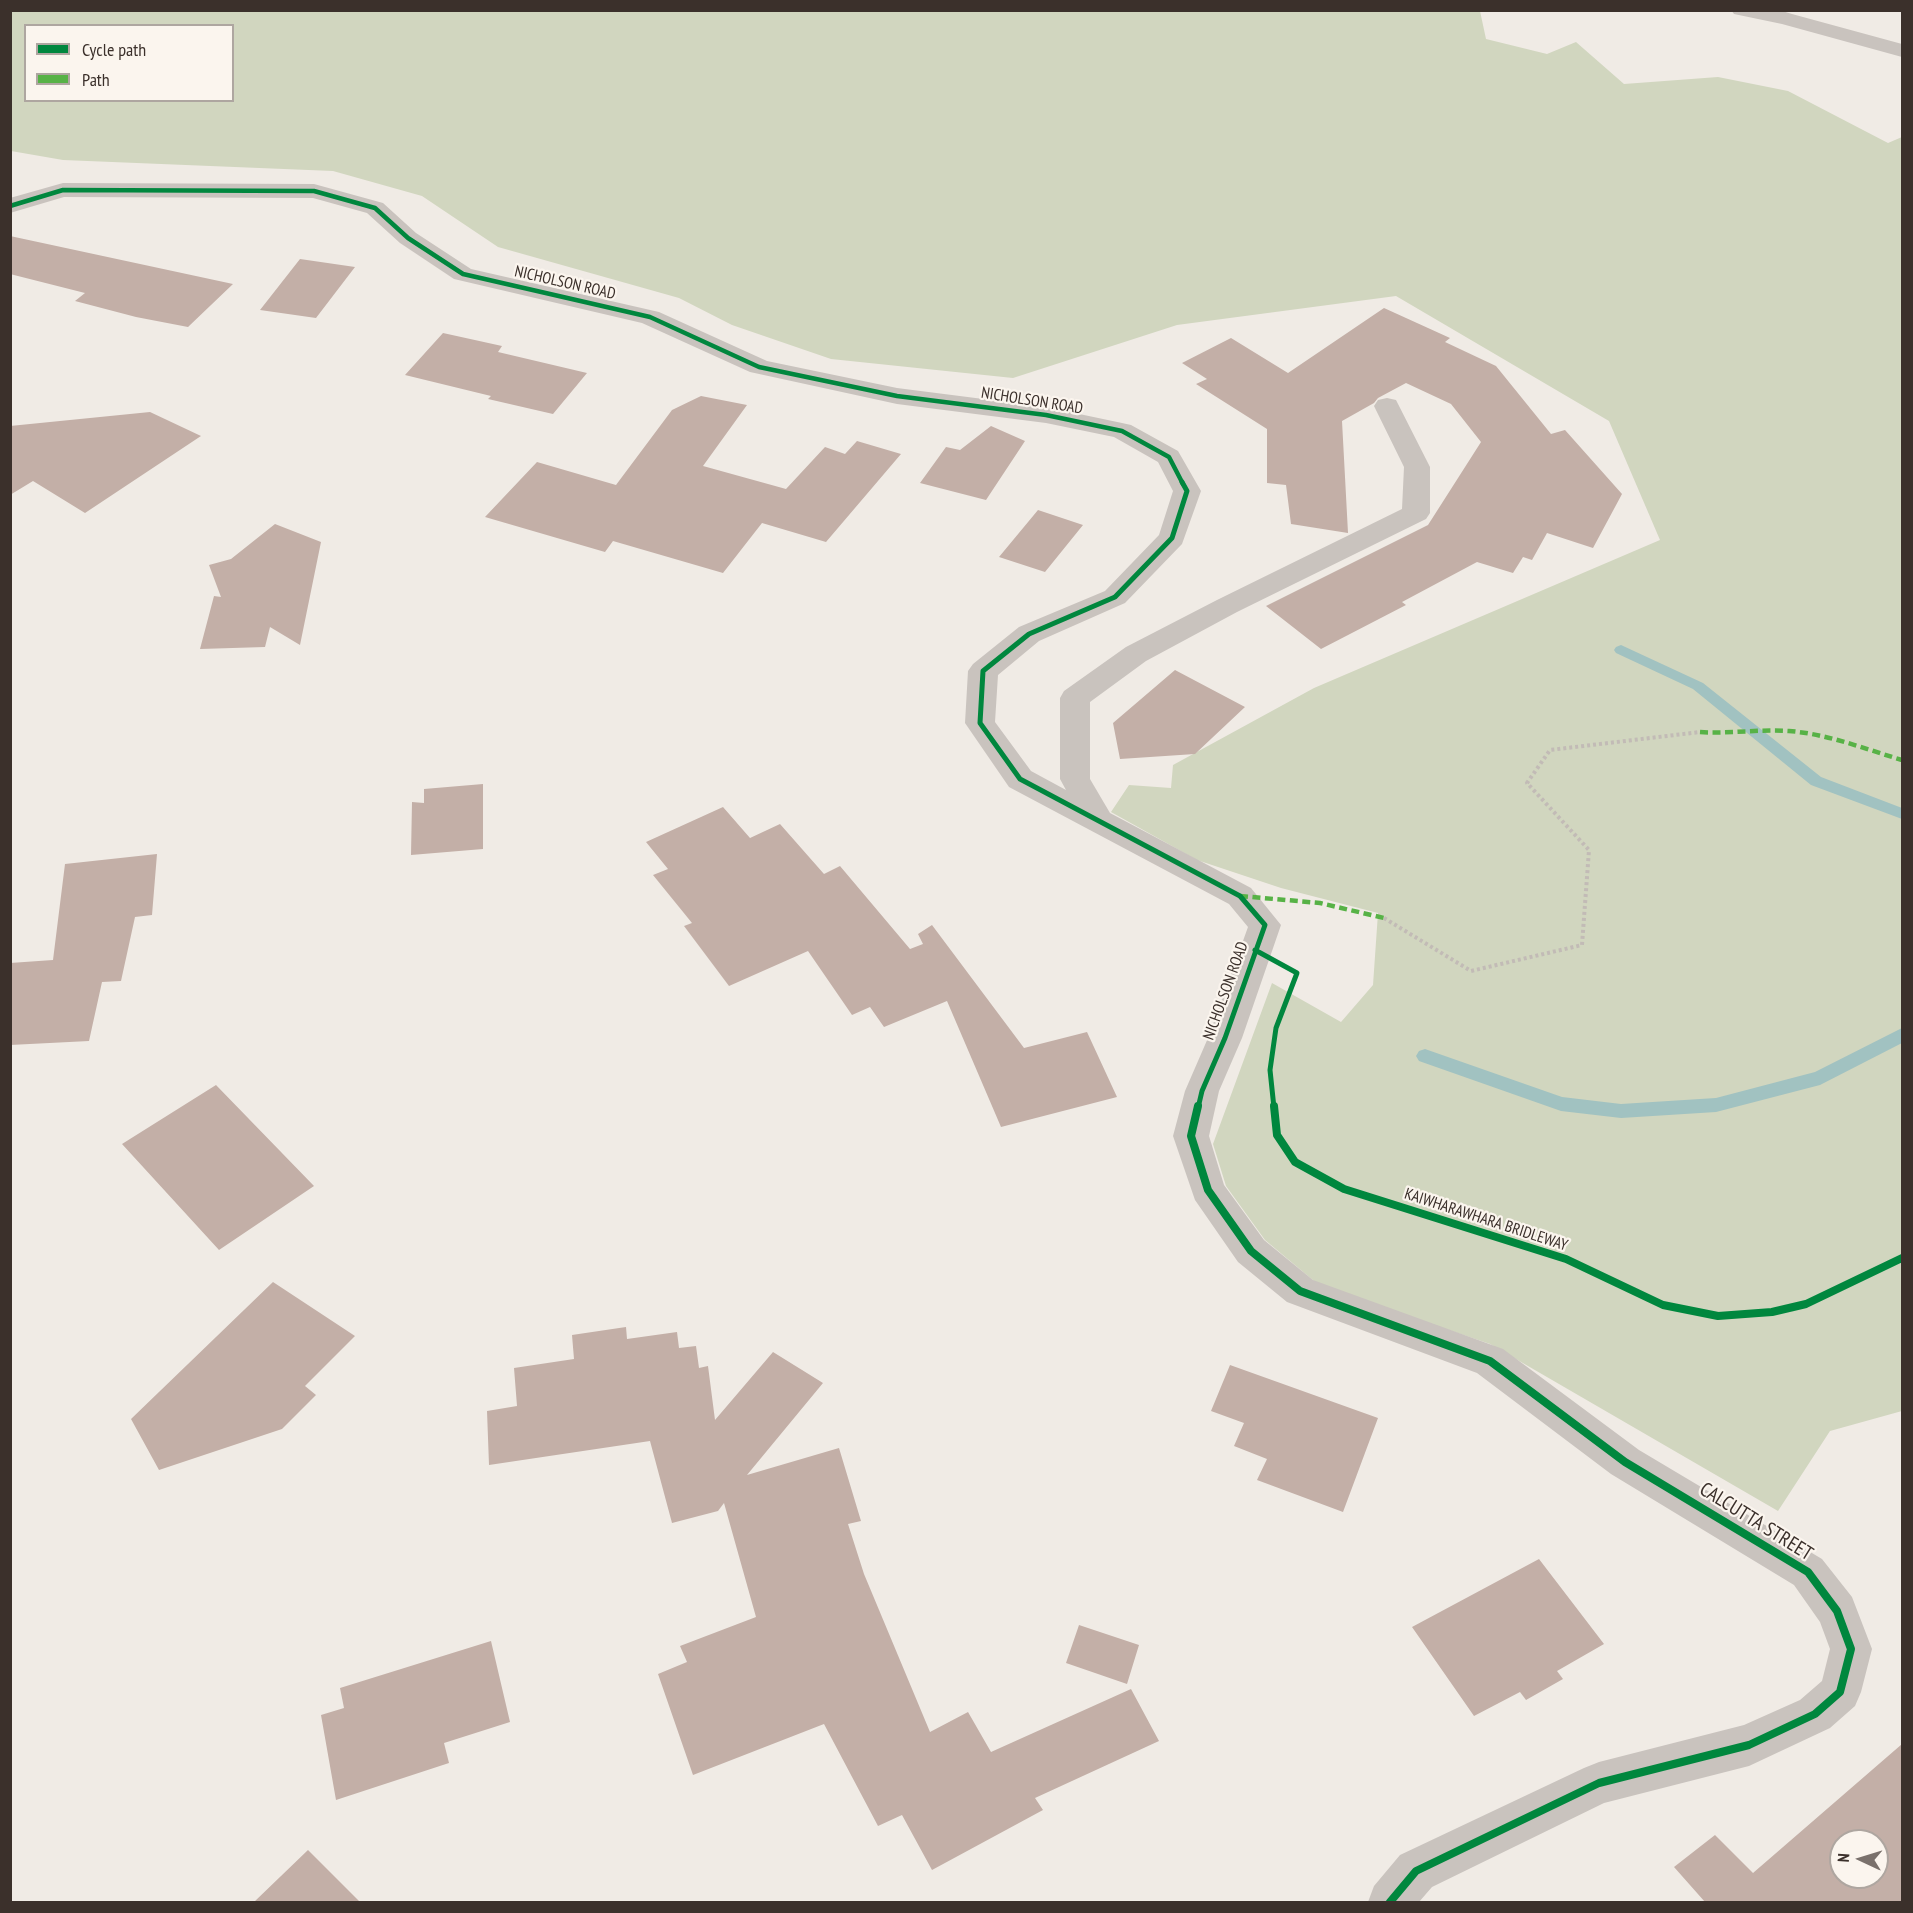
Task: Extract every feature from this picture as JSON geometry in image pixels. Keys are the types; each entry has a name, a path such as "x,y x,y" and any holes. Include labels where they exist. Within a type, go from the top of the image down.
{"street":[{"path":"1741,10 1785,18 1902,51"},
{"name":"NICHOLSON ROAD","path":"10,206 63,190 314,191 375,208 408,238 463,274 650,317 759,367 897,396 1046,415 1122,431 1169,457 1187,491 1172,538 1115,597 1029,634 983,671 980,723 1020,779 1240,896 1265,925 1225,1038 1202,1091 1191,1136"},
{"path":"1099,822 1075,779 1075,698 1136,654 1257,590 1416,513 1417,467 1387,406"},
{"name":"CALCUTTA STREET","path":"1191,1136 1208,1190 1226,1216 1251,1251 1300,1291 1490,1360 1625,1462 1809,1572 1837,1611 1851,1649 1840,1692 1815,1714 1749,1745 1599,1783 1416,1871 1390,1902"}],"path":[{"path":"1384,918 1471,971 1582,945 1589,850 1527,783 1550,750 1700,732"}],"green space":[{"path":"10,11 1480,11 1486,39 1547,54 1576,42 1624,84 1718,77 1788,91 1888,143 1902,137 1902,1411 1830,1431 1778,1511 1490,1344 1320,1286 1265,1240 1226,1186 1213,1144 1272,983 1341,1022 1373,985 1378,913 1281,888 1197,860 1111,812 1129,785 1171,788 1173,765 1314,688 1660,540 1609,421 1396,296 1177,325 1013,378 831,359 732,325 679,298 498,247 422,196 333,171 63,160 11,151"}],"building":[{"path":"10,236 233,284 188,327 136,317 75,301 85,293 10,274"},
{"path":"300,259 355,267 316,318 260,310"},
{"path":"1384,308 1450,338 1445,342 1496,366 1551,434 1565,430 1622,494 1593,548 1547,533 1532,560 1523,557 1513,573 1477,562 1402,602 1406,605 1321,649 1266,606 1428,525 1481,442 1451,404 1406,383 1342,421 1348,533 1291,524 1286,485 1267,483 1267,429 1196,384 1207,379 1182,363 1231,338 1288,373"},
{"path":"443,333 502,346 498,352 587,373 553,414 488,399 491,396 405,375"},
{"path":"701,396 747,405 703,466 786,489 825,447 845,454 857,441 901,454 826,542 762,523 723,573 613,541 605,552 485,517 537,462 616,485 672,410"},
{"path":"150,412 201,436 85,513 33,481 10,495 10,426"},
{"path":"991,426 1025,441 986,500 920,483 946,447 960,450"},
{"path":"1038,510 1083,525 1045,572 999,557"},
{"path":"275,524 321,542 300,645 270,627 265,647 200,649 214,596 221,597 209,565 231,559"},
{"path":"1175,670 1245,707 1195,754 1120,759 1113,723"},
{"path":"483,784 483,849 411,855 412,802 424,803 424,789"},
{"path":"723,807 750,838 780,824 824,874 840,866 910,949 923,944 918,934 932,925 1024,1048 1087,1032 1117,1097 1001,1127 947,1001 884,1027 870,1007 852,1015 808,951 729,986 684,926 692,923 653,875 668,869 646,842"},
{"path":"157,854 152,915 135,917 121,981 102,982 89,1041 10,1045 10,963 53,960 65,864"},
{"path":"216,1085 314,1186 219,1250 122,1144"},
{"path":"273,1282 355,1336 305,1386 316,1395 282,1429 159,1470 131,1419"},
{"path":"626,1327 627,1339 677,1332 679,1348 696,1346 699,1368 708,1366 715,1420 773,1352 823,1383 747,1475 839,1448 861,1521 848,1524 864,1574 930,1732 968,1712 991,1752 1131,1689 1159,1741 1035,1798 1043,1810 932,1870 902,1815 878,1826 824,1724 693,1775 658,1674 687,1662 680,1646 756,1617 724,1503 718,1511 672,1523 650,1441 489,1465 487,1411 517,1406 514,1368 574,1359 572,1335"},
{"path":"1230,1365 1378,1418 1343,1512 1257,1480 1267,1459 1234,1446 1244,1423 1211,1411"},
{"path":"1539,1559 1604,1644 1557,1671 1563,1679 1526,1700 1520,1692 1474,1716 1412,1627"},
{"path":"1079,1625 1139,1645 1127,1684 1066,1663"},
{"path":"491,1641 510,1722 444,1743 449,1763 336,1800 321,1715 344,1708 340,1688"},
{"path":"1902,1744 1902,1902 1705,1902 1674,1867 1715,1835 1753,1873"},
{"path":"308,1850 360,1902 254,1902"}],"waterway":[{"path":"1621,650 1698,686 1816,781 1902,814"},
{"path":"1425,1056 1561,1104 1621,1111 1716,1105 1820,1078 1902,1035"}],"marked path":[{"path":"1700,732 1789,731 1804,733 1846,742 1902,760"},
{"path":"1240,896 1320,903 1384,918"}],"cycle path":[{"path":"10,206 63,190 314,191 375,208 408,238 463,274 650,317 759,367 897,396 1046,415 1122,431 1169,457 1187,491 1172,538 1115,597 1029,634 983,671 980,723 1020,779 1240,896 1265,925 1225,1038 1202,1091 1191,1136 1208,1190 1251,1251 1300,1291 1490,1361 1625,1462 1808,1572 1837,1611 1851,1649 1840,1692 1815,1714 1749,1745 1599,1783 1416,1871 1390,1902"},
{"name":"KAIWHARAWHARA BRIDLEWAY","path":"1255,950 1297,973 1276,1028 1270,1070 1277,1135 1295,1162 1344,1189 1566,1259 1663,1305 1718,1316 1772,1312 1806,1304 1902,1258"}]}
